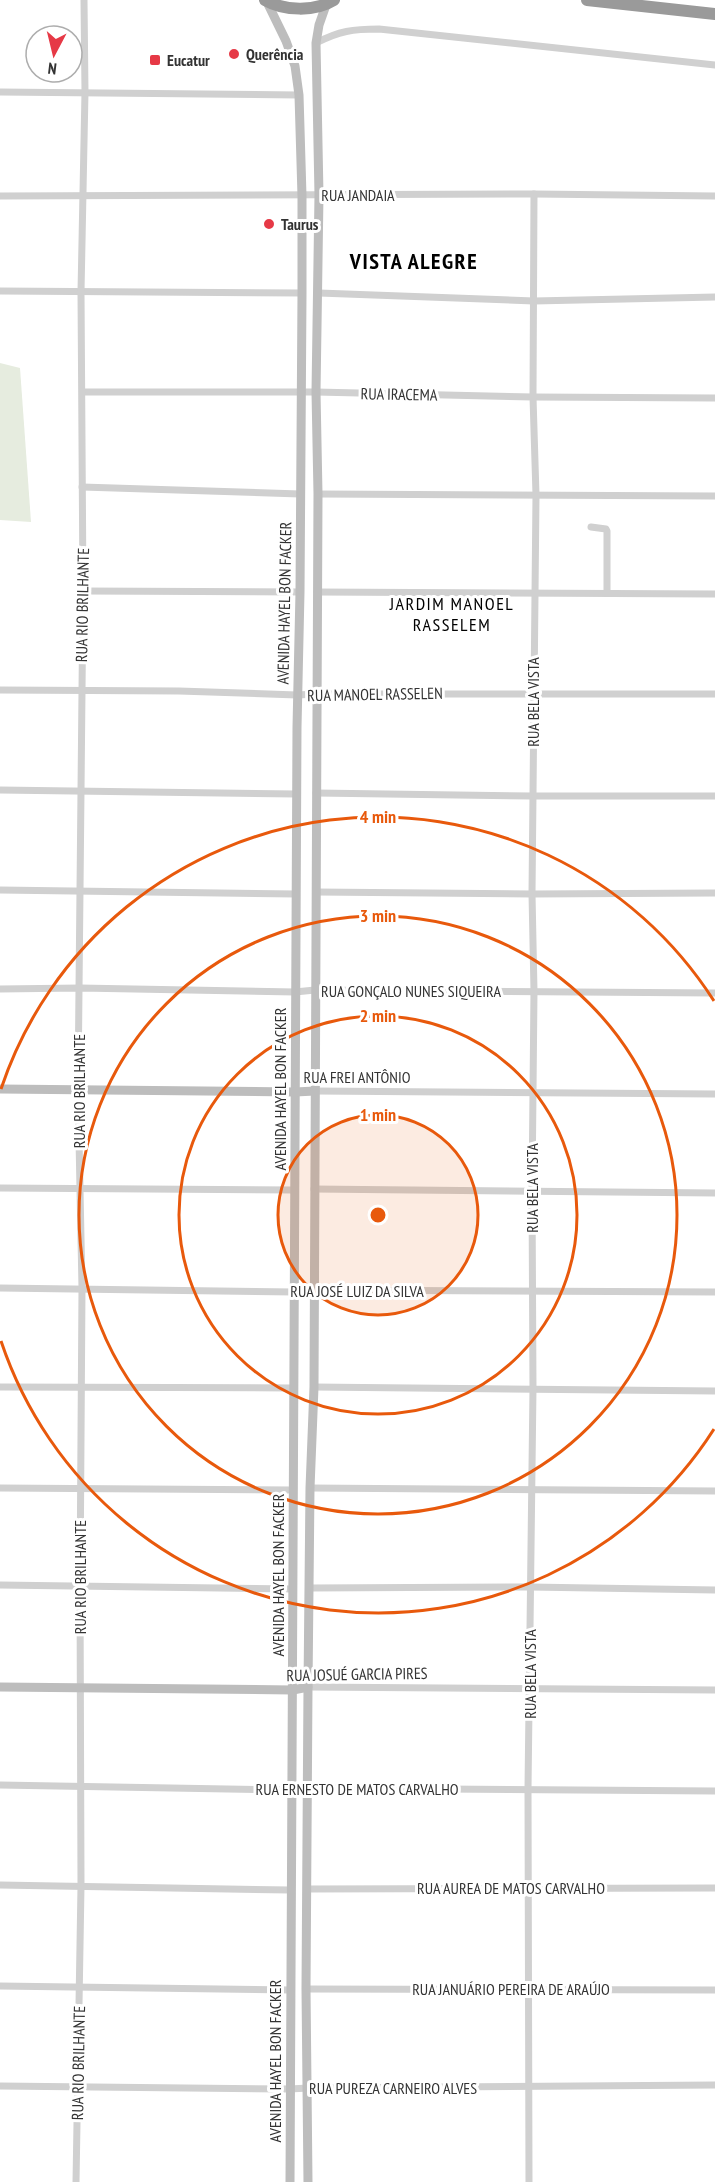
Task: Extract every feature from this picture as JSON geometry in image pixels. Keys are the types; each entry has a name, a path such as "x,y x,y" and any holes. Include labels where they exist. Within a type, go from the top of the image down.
{"highway":[{"path":"587,0 715,15"},
{"path":"266,1 291,8 330,2"}],"main road":[{"name":"AVENIDA HAYEL BON FACKER","path":"266,1 286,41 295,66 299,95 302,196 300,592 296,795 290,2182"},
{"name":"AVENIDA HAYEL BON FACKER","path":"308,2182 307,1788 310,1488 314,1387 317,892 316,392 319,195 316,43 319,25 330,2"},
{"name":"RUA FREI ANTÔNIO","path":"0,1089 315,1091"},
{"name":"RUA JOSUÉ GARCIA PIRES","path":"0,1687 293,1690 308,1687"}],"street":[{"name":"RUA RIO BRILHANTE","path":"76,2182 81,1886 82,1288 78,1090 84,0"},
{"path":"316,43 352,29 379,29 715,66"},
{"path":"0,92 299,95"},
{"name":"RUA JANDAIA","path":"0,196 534,194 715,196"},
{"name":"RUA BELA VISTA","path":"529,2182 528,1789 533,1388 533,593 536,495 533,397 534,194"},
{"path":"0,291 302,293"},
{"path":"319,293 534,301 715,297"},
{"name":"RUA IRACEMA","path":"83,392 316,392 715,398"},
{"path":"82,487 300,494"},
{"path":"318,494 715,496"},
{"path":"591,527 607,531 607,593"},
{"path":"82,591 300,592"},
{"path":"317,592 715,594"},
{"name":"RUA MANOEL RASSELEN","path":"0,690 297,695 715,694"},
{"path":"0,790 296,795"},
{"path":"316,793 715,796"},
{"path":"0,890 296,894"},
{"path":"317,892 715,893"},
{"name":"RUA GONÇALO NUNES SIQUEIRA","path":"0,989 715,993"},
{"name":"RUA FREI ANTÔNIO","path":"315,1091 715,1094"},
{"path":"0,1188 295,1190"},
{"path":"315,1189 715,1193"},
{"name":"RUA JOSÉ LUIZ DA SILVA","path":"0,1288 294,1292 314,1290 715,1293"},
{"path":"0,1387 293,1388"},
{"path":"314,1387 715,1391"},
{"path":"0,1488 293,1490"},
{"path":"310,1488 715,1491"},
{"path":"0,1585 293,1589"},
{"path":"310,1588 530,1587 715,1590"},
{"name":"RUA JOSUÉ GARCIA PIRES","path":"308,1687 715,1690"},
{"name":"RUA ERNESTO DE MATOS CARVALHO","path":"0,1785 292,1790 307,1788 715,1791"},
{"path":"0,1885 290,1890"},
{"name":"RUA AUREA DE MATOS CARVALHO","path":"307,1889 715,1888"},
{"path":"0,1986 291,1990"},
{"name":"RUA JANUÁRIO PEREIRA DE ARAÚJO","path":"306,1989 715,1990"},
{"name":"RUA PUREZA CARNEIRO ALVES","path":"0,2086 290,2089 715,2085"}],"shaded area":[{"path":"0,363 20,368 31,522 0,520"}],"place":[{"name":"Querência","path":"234,54"},
{"name":"Eucatur","path":"155,60"},
{"name":"Taurus","path":"269,224"}],"district":[{"name":"VISTA ALEGRE","path":"414,261"},
{"name":"JARDIM MANOEL RASSELEM","path":"452,614"}]}
